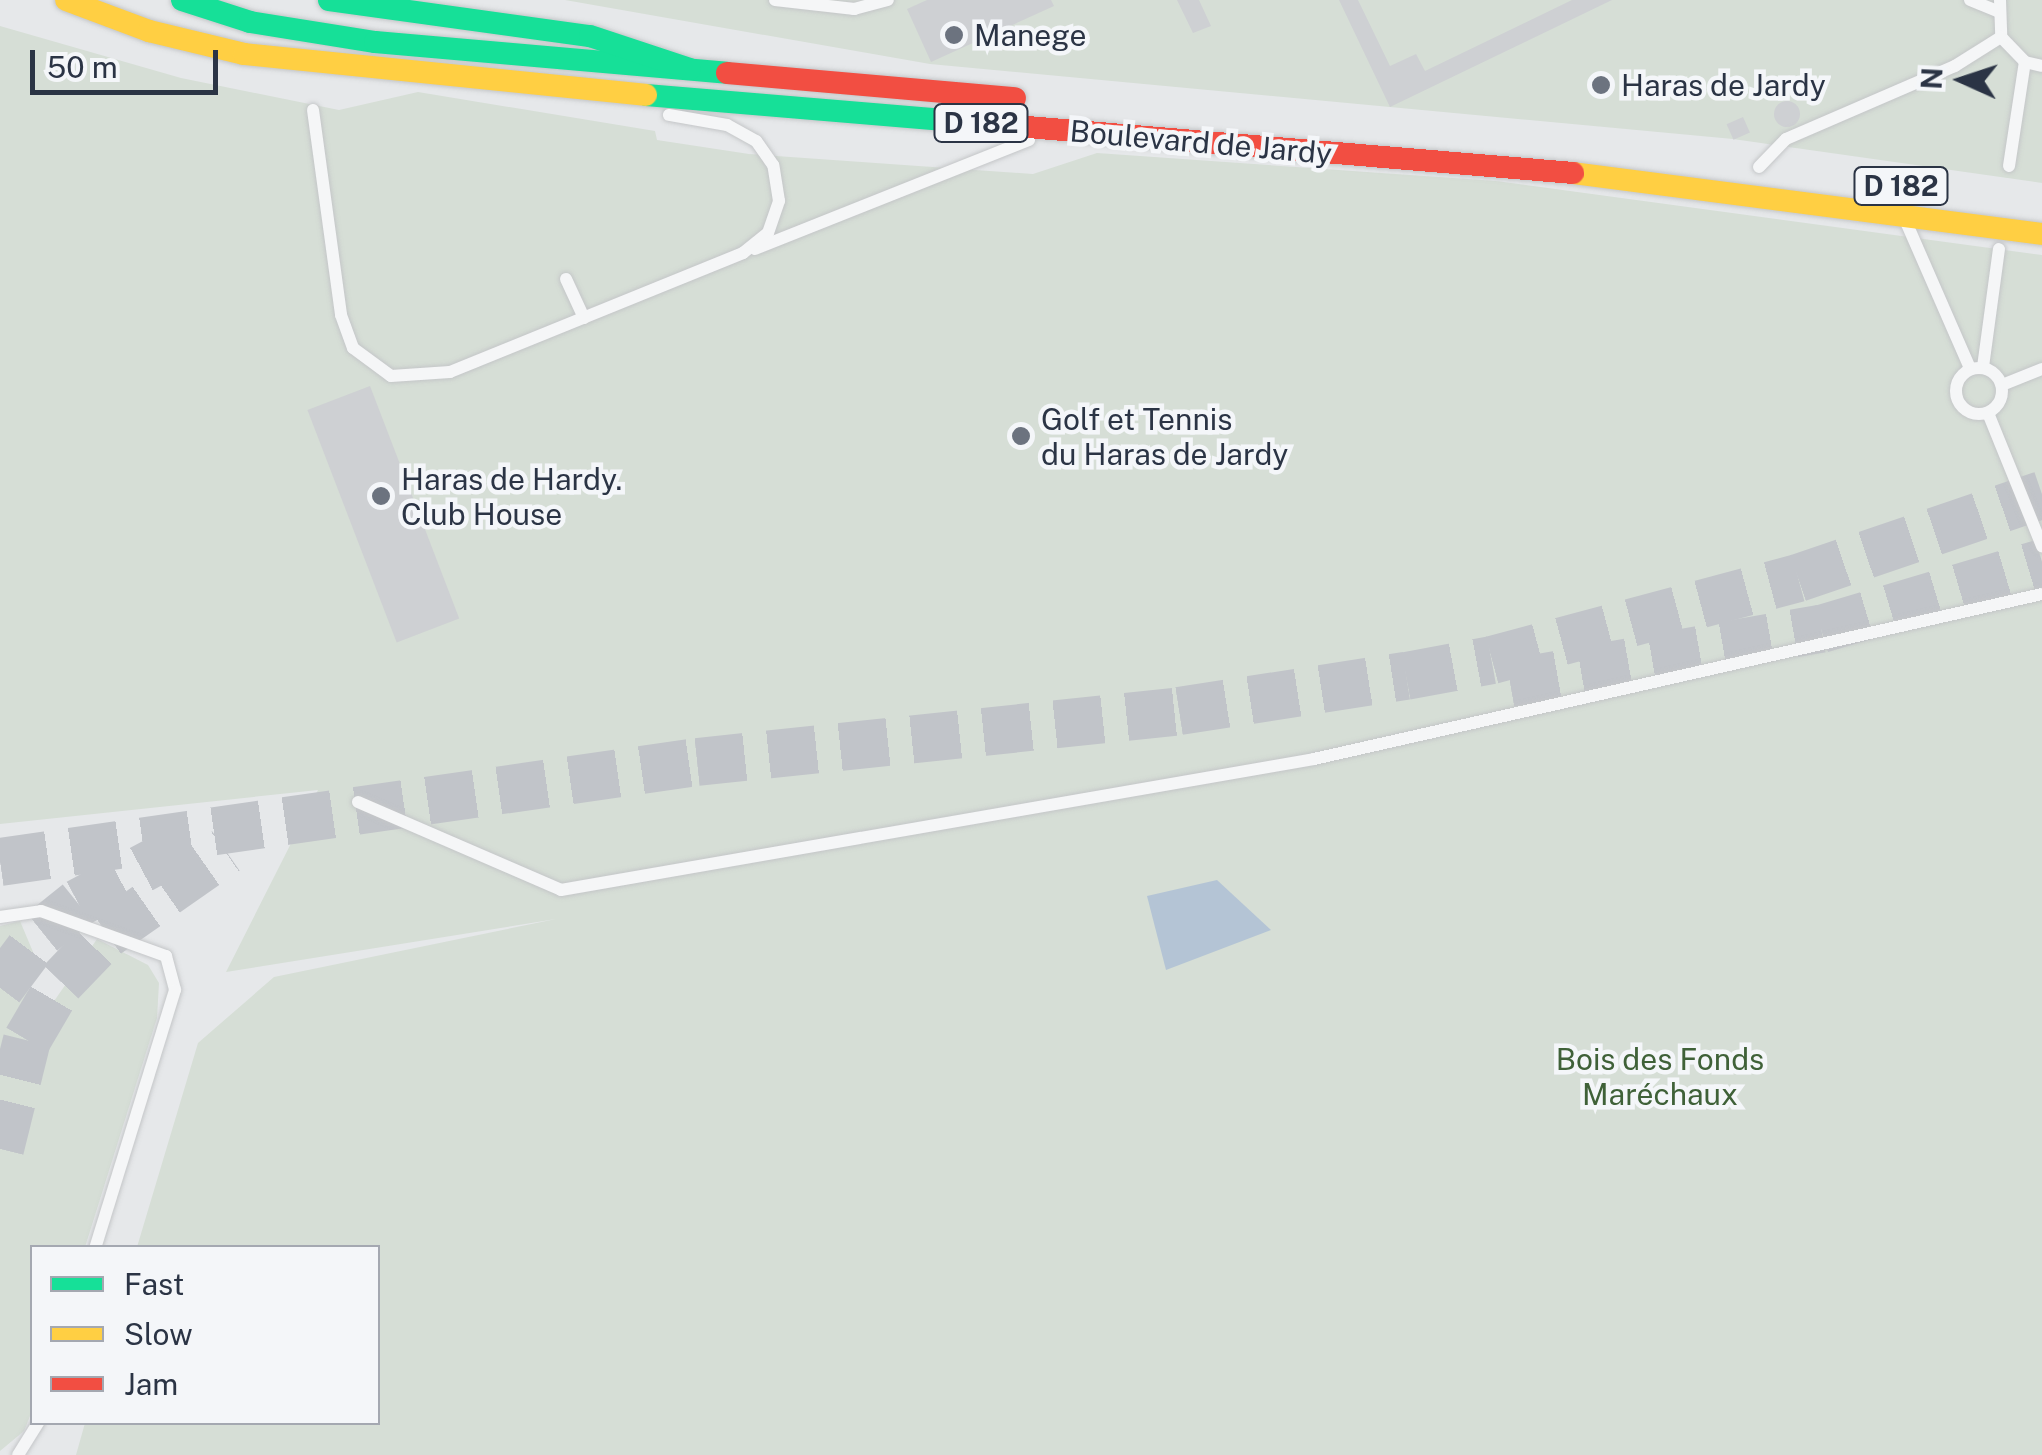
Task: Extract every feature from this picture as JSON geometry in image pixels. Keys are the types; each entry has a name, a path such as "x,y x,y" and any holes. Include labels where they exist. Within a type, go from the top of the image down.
{"main road":[{"name":"Boulevard de Jardy","path":"66,0 149,30 244,54 469,80 1674,182 2042,234"},
{"name":"Boulevard de Jardy","path":"182,0 250,22 375,42 1043,101"},
{"path":"328,0 625,43 690,69"},
{"path":"1726,162 1796,172"}],"lane":[{"path":"775,0 854,8 888,0"},
{"path":"1970,0 1998,5 2000,38 2026,62 2042,66"},
{"path":"375,42 403,23 436,16"},
{"path":"1759,167 1786,139 1955,66 2000,38"},
{"path":"2009,166 2026,62"},
{"path":"469,80 727,126 756,141 774,166 779,201 768,233 743,253"},
{"path":"313,110 341,315 353,348 391,376 450,372 1055,130"},
{"path":"1902,212 1977,368 2002,385"},
{"path":"1977,368 1998,249"},
{"path":"566,280 584,318"},
{"path":"1977,368 1959,378 1960,406 1988,413"},
{"path":"2002,385 2042,369"},
{"path":"1988,413 2002,396 2002,385"},
{"path":"1988,413 2042,546"},
{"path":"358,802 561,890 1314,759 2042,594"},
{"path":"0,917 42,910 166,956 175,990 96,1245"},
{"path":"18,1455 37,1425"}],"green space":[{"name":"Haras de Jardy","path":"565,0 2042,0 2042,183 1733,139 930,64"},
{"name":"Bois des Fonds Maréchaux","path":"0,26 181,78 339,110 418,92 655,131 657,140 749,154 1033,174 1097,153 1496,181 2042,255 2042,1455 76,1455 84,1425 380,1425 380,1245 138,1245 198,1043 274,977 556,919 226,972 318,790 0,824"},
{"path":"20,921 36,959 23,988 50,1007 97,939 148,965 159,983 157,1018 86,1245 30,1245 30,1416 24,1431 0,1451 0,926"}],"water":[{"path":"1217,880 1271,930 1166,970 1147,896"}],"building":[{"name":"Manege","path":"927,0 1051,0 1054,6 931,62 907,9"},
{"path":"1177,0 1199,0 1211,26 1193,33"},
{"path":"1339,0 1358,0 1390,66 1416,54 1425,71 1572,0 1612,0 1390,107"},
{"path":"1787,101 1796,105 1800,114 1796,123 1787,127 1778,123 1774,114 1778,105"},
{"path":"1743,117 1750,133 1733,140 1727,124"},
{"path":"370,386 459,618 397,642 307,410"}],"tunnel":[{"path":"0,862 697,762 1179,711 1406,676 1492,660 1798,578 2042,495"},
{"path":"1510,683 1821,629 2042,563"},
{"path":"0,988 42,932 78,903 177,850"},
{"path":"0,1149 27,1040 61,982 107,934 226,851"}],"traffic: fast":[{"path":"182,0 250,22 375,42 727,73"},
{"path":"329,0 590,36 690,69"},
{"path":"646,95 1028,127"}],"traffic: slow":[{"path":"66,0 149,31 244,54 646,95"},
{"path":"1573,173 2042,234"}],"traffic: jam":[{"path":"727,73 1015,98"},
{"path":"1028,127 1573,173"}],"place":[{"name":"Manege","path":"954,35"},
{"name":"Haras de Jardy","path":"1601,85"},
{"name":"Golf et Tennis du Haras de Jardy","path":"1021,436"},
{"name":"Haras de Hardy. Club House","path":"381,496"}]}
